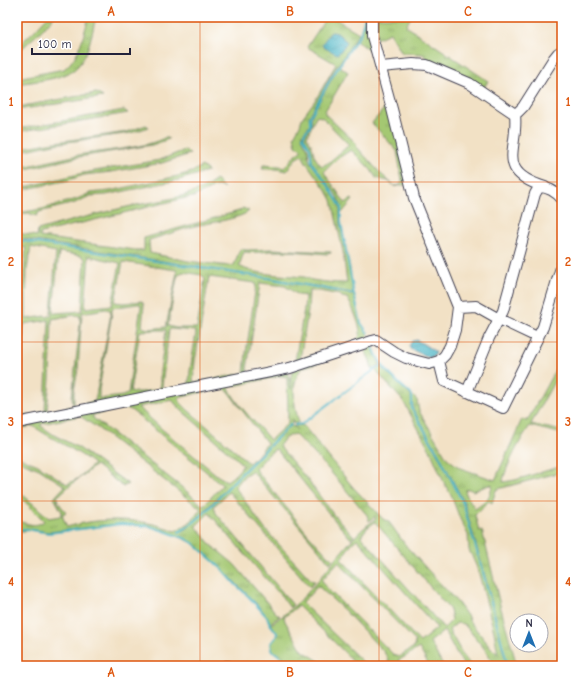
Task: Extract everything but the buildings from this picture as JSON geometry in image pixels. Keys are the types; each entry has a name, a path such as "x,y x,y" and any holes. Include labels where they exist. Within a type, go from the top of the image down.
{"street":[{"path":"17,423 290,368 376,340 406,358 429,364 438,361 445,355 450,346 455,330 458,307 414,198 372,36 372,17"},
{"path":"562,51 554,58 523,107 515,114 512,158 519,174 524,178 545,187 557,194 562,199"},
{"path":"381,67 413,64 427,66 469,83 515,114"},
{"path":"467,392 489,338 503,311 535,194 539,187 545,187"},
{"path":"438,361 444,381 503,408 542,328 562,264"},
{"path":"458,307 476,306 537,337"}],"green space":[{"path":"47,17 54,17 17,53 17,47"},
{"path":"89,17 96,17 91,36 82,61 73,71 58,77 41,81 17,84 17,78 64,69 74,58 77,52"},
{"path":"318,17 332,17 359,33 330,77 309,117 310,125 303,133 302,138 308,149 310,162 327,184 340,206 340,223 350,269 353,293 263,277 17,238 17,233 37,236 38,230 61,223 131,206 176,198 198,191 216,180 224,188 217,186 193,197 41,233 40,237 143,251 144,238 239,211 243,208 249,211 239,216 195,226 149,240 150,253 188,261 230,266 234,265 240,249 331,252 327,254 284,251 244,252 239,266 262,273 305,277 312,280 325,282 347,283 343,252 332,200 302,155 295,159 287,171 262,169 263,165 280,166 284,168 295,155 301,151 301,149 296,146 294,136 302,118 316,99 336,64 307,47 324,21","holes":["332,32 337,33 345,40 328,49 323,47"]},
{"path":"366,17 370,17 377,56 357,41"},
{"path":"376,17 411,17 406,26 488,81 484,88 429,62 423,54 402,53 390,33 376,39"},
{"path":"339,66 348,72 325,111 325,114 357,144 356,146 381,174 395,186 400,185 402,180 397,151 372,123 389,103 409,186 403,185 395,187 388,181 376,178 371,170 351,150 337,159 324,172 345,203 352,199 353,200 341,214 339,200 313,163 309,145 304,137 311,125 314,111","holes":["316,116 322,117 349,145 328,163 322,166 316,159 310,141 307,137"]},
{"path":"96,93 103,97 17,110 17,107"},
{"path":"124,110 128,113 17,132 17,129"},
{"path":"146,125 149,127 131,133 54,144 17,152 17,149 48,143 127,132"},
{"path":"166,137 169,139 152,145 79,157 17,171 17,168 84,154 148,144"},
{"path":"185,150 190,154 162,163 84,175 69,180 17,191 17,189 83,173 160,160"},
{"path":"202,166 208,171 179,180 106,195 90,196 75,203 39,212 37,216 28,213 17,216 17,213 42,209 77,199 90,193 110,191 178,176 192,172"},
{"path":"17,240 271,279 354,295 361,323 368,334 369,339 289,367 17,422 17,416 17,390 21,325 17,325 17,321 23,319 26,248 17,247","holes":["31,247 56,252 52,315 26,319 27,270","59,252 82,256 85,259 82,311 54,313 53,310","89,256 120,263 112,305 85,308","123,262 176,270 177,272 166,327 148,329 142,327 144,305 142,301 123,303 115,302","183,272 202,275 205,279 197,328 176,328 168,326 179,274","209,277 255,283 256,285 244,373 193,382","260,283 285,286 298,295 305,296 295,361 283,366 248,373 247,369","309,291 319,291 340,295 347,298 356,316 360,331 359,337 354,342 300,359 308,311","140,304 141,306 128,393 123,396 99,399 99,390 112,308","106,309 110,310 111,313 95,401 74,406 74,391 78,369 82,313","75,315 80,316 72,397 73,406 47,411 50,379 52,319","49,320 45,411 31,415 17,416 24,324","166,330 160,371 160,389 130,392 140,331","169,330 195,331 196,333 189,383 185,386 165,389 162,388"]},
{"path":"371,342 380,365 372,369 364,348 302,368 298,374 294,387 299,422 294,424 292,419 292,424 289,425 190,525 179,532 187,529 290,426 293,426 297,430 294,426 303,425 352,486 383,519 389,522 407,547 458,603 470,622 498,654 494,632 478,570 469,550 468,535 430,450 403,401 375,370 382,367 411,396 412,409 463,503 483,572 507,666 495,666 487,652 464,624 457,623 449,630 471,666 464,666 444,631 430,642 443,666 429,666 419,648 398,661 400,666 390,666 384,652 344,610 318,586 302,603 367,666 358,666 298,606 284,617 285,621 303,651 327,666 293,666 272,650 271,643 276,637 277,633 271,624 298,602 355,536 376,519 375,517 369,521 367,515 332,473 294,434 285,438 279,446 307,479 333,514 354,536 351,539 276,449 270,453 255,469 307,533 328,556 333,559 330,563 252,471 245,475 235,487 264,528 312,581 315,581 310,587 229,492 214,506 216,513 293,605 290,608 209,513 196,526 210,544 234,564 280,616 270,623 258,605 222,569 193,543 164,530 149,526 121,524 49,532 26,529 25,531 17,531 17,521 35,525 44,521 21,498 22,494 49,518 60,516 62,512 54,498 65,486 39,469 17,460 17,456 38,465 67,484 77,479 94,464 33,426 17,429 17,425 285,372 288,372 291,389 291,375 296,368","holes":["281,376 287,377 287,424 270,440 232,393 229,387","226,389 267,443 258,455 249,463 188,410 179,401 179,398 198,393","172,400 180,409 243,465 227,481 218,476 138,407","126,408 131,410 222,485 205,504 202,505 184,489 93,418 93,415","80,416 99,429 201,509 189,523 175,531 149,523 121,520 93,521 67,527 62,515 66,512 58,502 57,497 66,488 96,465 123,487 128,484 79,448 54,435 41,426 41,424","375,522 450,610 452,620 444,628 361,536 367,528","357,539 437,628 420,642 341,559 352,543","338,562 415,641 414,647 398,657 394,655 327,588 322,580"]},
{"path":"562,351 562,367 531,424 562,431 562,434 530,426 514,453 503,482 515,480 562,466 562,472 498,489 496,490 492,503 489,501 475,515 479,531 482,530 509,637 509,653 513,653 517,666 508,666 464,502 438,452 413,409 412,395 417,400 419,411 447,458 460,468 495,480 522,419 527,421 555,370","holes":["492,484 487,499 475,509 465,490 469,489 473,491"]}],"water":[{"path":"332,32 337,33 347,42 337,54 323,47 322,44"},
{"path":"417,340 436,352 435,355 430,358 410,349 409,346 412,341"}],"waterway":[{"path":"354,294 341,222 341,207 328,185 312,163 310,148 303,137 305,132 310,127 310,117 330,80 360,34 365,17"},
{"path":"17,240 268,278 354,294 361,323 368,333"},
{"path":"372,344 383,366 412,395 412,409 438,453 463,503 508,666"},
{"path":"295,425 302,424 374,370 382,366"},
{"path":"179,532 203,514 291,425"},
{"path":"17,530 26,529 49,533 121,524 149,526 186,539 193,543 222,569 267,617 277,633 276,637 271,643 272,650 292,666"}]}
